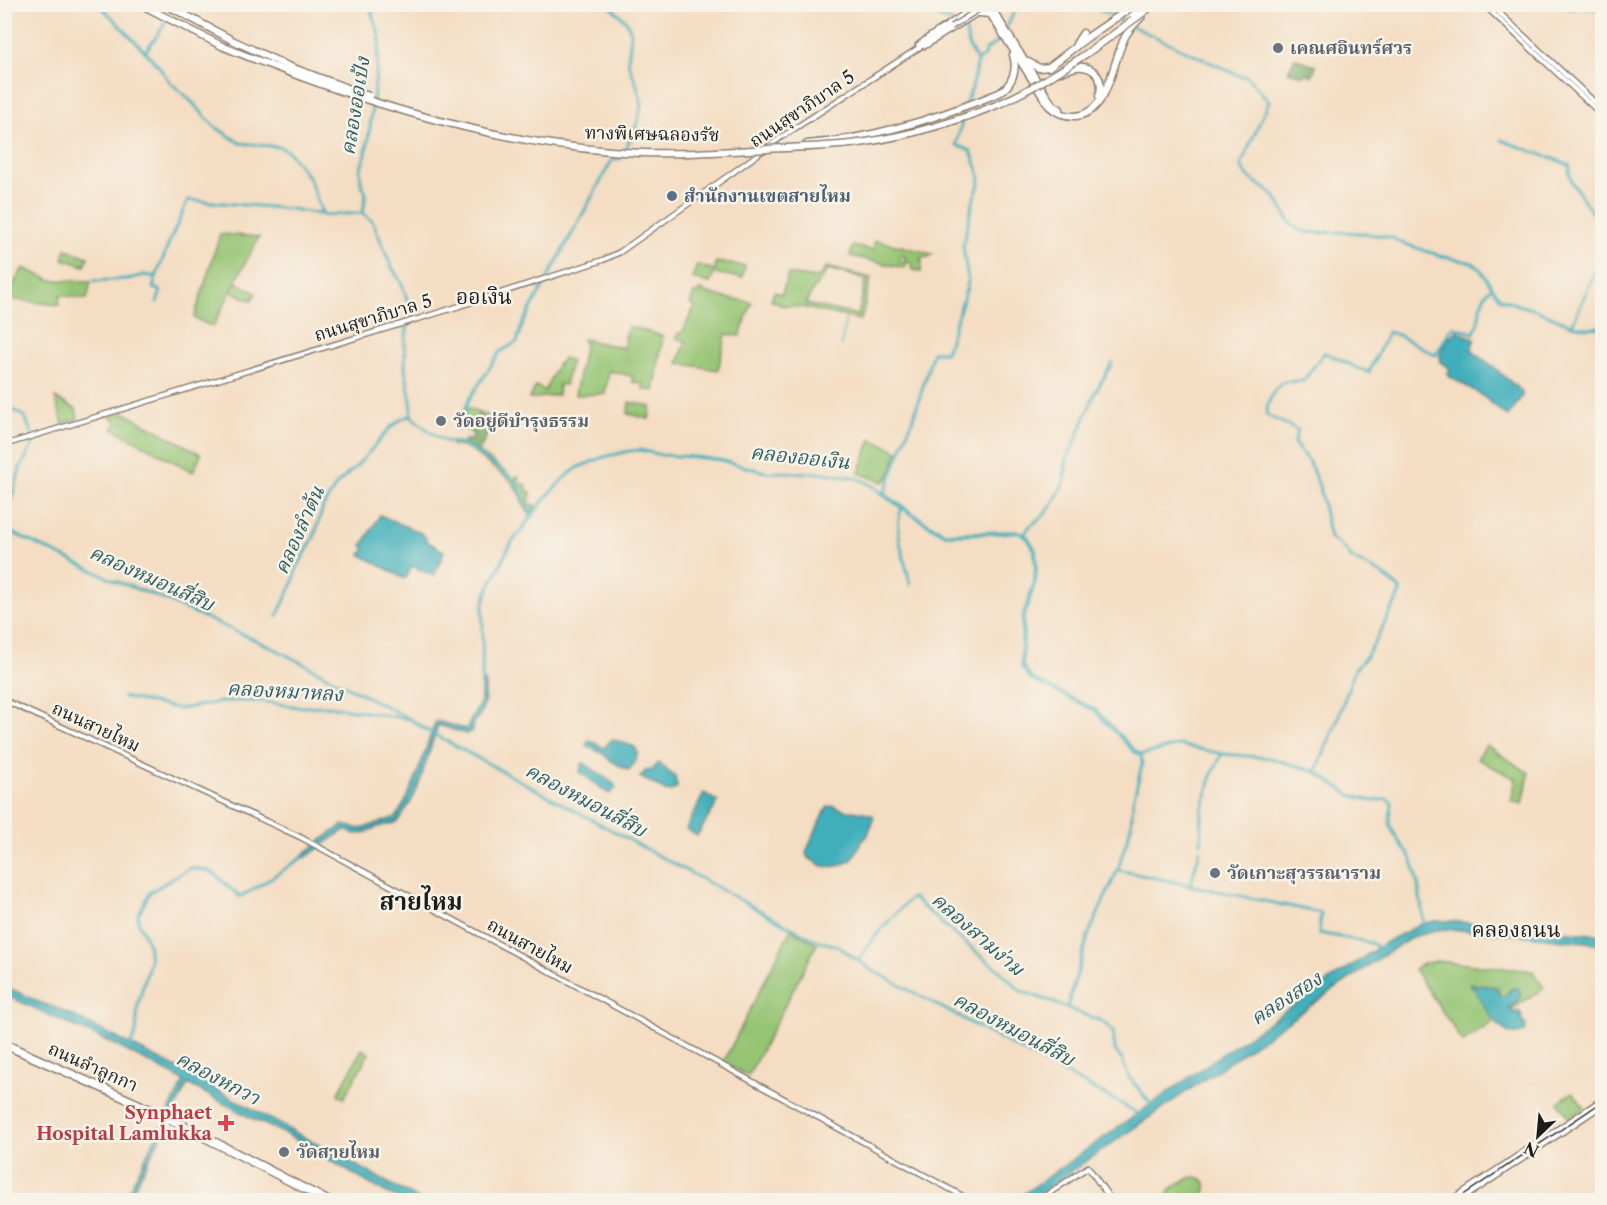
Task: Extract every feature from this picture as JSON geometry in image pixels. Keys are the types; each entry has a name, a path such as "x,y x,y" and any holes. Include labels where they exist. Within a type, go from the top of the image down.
{"highway":[{"name":"ทางพิเศษฉลองรัช","path":"140,4 222,46 327,87 398,109 497,135 554,145 656,153 813,147 865,142 905,134 998,104 1055,74 1150,5"},
{"name":"ทางพิเศษฉลองรัช","path":"165,4 232,40 306,73 395,105 480,128 555,142 636,150 821,143 904,132 995,101 1039,79 1150,5"},
{"path":"1009,42 1033,66 1044,68 1055,63 1084,36 1114,21 1136,4"},
{"path":"978,9 990,7 1049,106 1058,113 1073,116 1084,114 1096,106 1103,96 1127,33 1150,5"},
{"path":"821,143 907,126 999,93 1012,79 1016,65 1009,42"},
{"path":"1019,53 1053,105 1064,112 1075,113 1089,108 1097,100 1101,88 1100,78 1093,71 1081,67 1055,74"}],"main road":[{"path":"1483,4 1602,115"},
{"path":"1490,4 1602,109"},
{"name":"ถนนสุขาภิบาล 5","path":"951,24 990,7"},
{"name":"ถนนสุขาภิบาล 5","path":"4,445 603,260 620,252 783,136 951,24 978,9"},
{"name":"ถนนสุขาภิบาล 5","path":"909,54 959,26 978,9"},
{"name":"ถนนสายไหม","path":"4,699 320,848 970,1200"},
{"name":"ถนนลำลูกกา","path":"7,1045 163,1115 323,1200"},
{"path":"1460,1200 1592,1110 1602,1100"},
{"path":"1452,1200 1602,1105"},
{"path":"1039,1200 1088,1167 1111,1200"},
{"name":"ถนนลำลูกกา","path":"270,1171 330,1200"}],"green space":[{"path":"1295,58 1316,66 1312,76 1288,71"},
{"path":"220,234 259,237 231,290 236,282 256,293 251,301 231,291 213,327 194,318"},
{"path":"875,240 933,254 920,258 921,272 911,269 912,264 905,261 905,256 901,256 900,261 906,263 905,268 850,256 853,246 873,250"},
{"path":"66,249 88,257 85,266 63,259"},
{"path":"716,262 745,266 742,278 714,273 710,283 692,278 697,265 715,270"},
{"path":"826,267 871,278 861,320 801,307 779,305 778,302 771,301 774,292 782,294 788,274 816,278","holes":["828,269 866,279 858,315 806,304"]},
{"path":"23,268 51,280 91,281 87,299 60,295 59,305 5,299"},
{"path":"699,290 725,298 752,302 740,336 726,334 718,370 678,363 686,341 676,338 678,333 682,333 695,306 690,304 694,293 697,294"},
{"path":"628,326 663,336 654,391 643,389 643,384 633,382 632,376 609,371 605,394 575,395 585,343 583,339 623,348"},
{"path":"563,358 571,361 565,385 559,384 558,395 529,399 536,386 545,391 558,363 560,364"},
{"path":"55,398 76,409 78,419 63,424"},
{"path":"629,402 651,406 649,419 628,414"},
{"path":"465,407 479,413 472,434 461,426"},
{"path":"123,412 201,454 193,472 113,429 117,421 110,417"},
{"path":"479,413 495,417 479,452 464,443 466,439 470,441 474,436 472,434"},
{"path":"871,439 898,451 891,472 883,482 859,473"},
{"path":"449,441 464,443 515,479 519,477 517,482 527,485 526,490 531,492 529,503 536,506 530,515 511,481 467,448 451,445"},
{"path":"1486,745 1529,773 1523,804 1511,801 1516,779 1477,759"},
{"path":"791,929 817,944 748,1076 723,1063"},
{"path":"1436,961 1533,971 1544,988 1463,1042 1414,969"},
{"path":"362,1049 369,1053 344,1098 338,1094"},
{"path":"1573,1092 1584,1108 1569,1118 1558,1102"},
{"path":"1193,1177 1200,1178 1206,1183 1203,1195 1193,1200 1165,1200 1176,1186"}],"water":[{"path":"1457,331 1475,339 1473,352 1522,392 1522,396 1508,417 1480,394 1450,377 1448,373 1450,368 1440,362 1444,345"},
{"path":"380,515 421,533 426,541 444,551 434,576 412,566 406,578 403,578 361,555 365,548 362,546"},
{"path":"481,680 485,681 483,709 472,731 466,734 438,725 420,781 411,802 398,821 362,833 343,831 305,858 302,855 342,825 361,829 396,817 415,780 435,723 437,721 466,729 481,701"},
{"path":"612,739 635,747 638,753 634,764 628,770 602,753 586,746 589,740 604,748"},
{"path":"584,763 614,784 616,788 609,794 580,772"},
{"path":"659,763 675,777 677,787 671,791 663,790 640,777 646,770 650,771"},
{"path":"704,793 718,802 697,836 686,829"},
{"path":"834,806 874,816 868,835 852,860 831,867 822,866 807,857 806,852 824,812 828,807"},
{"path":"1435,921 1602,935 1602,944 1444,929 1413,937 1030,1200 1015,1200 1386,942 1421,924"},
{"path":"1470,983 1497,987 1500,995 1505,996 1512,988 1518,988 1521,995 1516,1003 1509,1007 1515,1013 1519,1011 1522,1016 1520,1019 1526,1026 1525,1031 1517,1034 1502,1029 1483,1005 1475,991 1477,988 1470,987"},
{"path":"5,986 61,1010 169,1064 420,1200 401,1200 284,1133 188,1084 128,1200 124,1200 184,1081 109,1042 5,995"}],"waterway":[{"path":"99,4 157,64 169,81 214,126 240,143 279,147 288,151 309,178 323,215"},
{"path":"145,52 161,30 174,4"},
{"name":"คลองออเป้ง","path":"363,213 366,193 361,183 360,171 370,128 380,38 369,4"},
{"path":"471,4 473,8"},
{"path":"461,430 468,401 500,352 517,342 523,323 612,160 621,158 636,127 642,104 629,66 631,32 626,21 608,4"},
{"path":"935,4 933,14 952,22"},
{"name":"คลองออเงิน","path":"482,682 483,606 487,592 510,545 544,500 564,478 579,467 604,457 640,450 661,455 720,460 765,472 824,473 857,478 870,484 884,495 915,413 933,352 946,352 967,287 963,246 973,201 980,182 971,151 956,145 963,109 972,88 977,61 984,56 986,50 1001,39 1018,4"},
{"path":"1088,4 1126,23"},
{"path":"1554,4 1574,9 1577,4"},
{"path":"1579,4 1602,11"},
{"path":"959,25 967,32 970,49 977,61"},
{"path":"1132,26 1240,76 1246,76 1269,101 1241,165 1250,178 1275,197 1288,220 1295,227 1313,233 1346,232 1393,238 1441,256 1473,263 1500,298 1572,325 1588,328 1602,327"},
{"path":"1501,140 1570,165 1569,173 1572,182 1595,217 1602,220"},
{"path":"94,281 128,279 144,275 156,277 188,200 291,209 325,215 363,213 373,222 391,266 402,284 407,300 410,314 405,341 405,368 412,407 411,416 438,437 448,442 467,446 513,478 532,514"},
{"path":"1572,325 1602,256"},
{"path":"156,277 153,288 161,291 157,302"},
{"path":"1316,772 1355,669 1371,649 1400,594 1400,589 1382,574 1353,559 1343,547 1330,538 1319,486 1309,462 1294,443 1298,430 1266,415 1269,402 1282,383 1303,381 1324,353 1369,372 1388,332 1436,355 1453,327 1474,333 1482,303 1492,287"},
{"path":"841,345 846,319"},
{"path":"1024,535 1029,527 1053,504 1064,482 1067,457 1095,393 1112,363"},
{"path":"4,404 25,417 32,434"},
{"name":"คลองลำต้น","path":"277,616 293,583 296,570 314,537 323,507 337,484 357,466 390,428 403,418 411,416"},
{"path":"4,510 9,507 20,469 33,444 33,438"},
{"name":"คลองออเงิน","path":"884,495 946,534 1020,532 1027,537 1035,550 1036,565 1035,581 1023,618 1022,666 1031,679 1095,710 1134,751 1141,755"},
{"path":"902,507 899,516 899,536 910,585"},
{"name":"คลองหมอนสี่สิบ","path":"4,529 113,580 156,596 273,648 410,719 426,730 783,923 818,941 838,946 870,969 1141,1116"},
{"name":"คลองหมาหลง","path":"123,697 180,709 226,701 260,701 298,707 329,706 408,719"},
{"name":"คลองสามง่าม","path":"1154,1108 1129,1077 1115,1050 1113,1032 1108,1026 1067,1008 1088,936 1118,869 1131,827 1133,801 1142,765 1141,755 1179,745 1223,754 1270,758 1316,772 1350,795 1373,801 1386,799 1392,802 1391,825 1412,861 1424,925"},
{"path":"1201,843 1202,811 1212,774 1222,754"},
{"path":"1190,886 1200,850"},
{"path":"130,1046 136,1033 138,1004 150,961 148,943 138,921 138,915 150,892 190,868 215,874 240,897 306,855"},
{"path":"1118,870 1321,913 1319,933 1371,943 1380,949"},
{"name":"คลองสามง่าม","path":"859,961 882,928 913,898 1021,991 1067,1008"}],"railway":[{"path":"1456,1200 1602,1102"}],"place":[{"name":"เคณศอินทร์ศวร","path":"1278,48"},
{"name":"สำนักงานเขตสายไหม","path":"672,196"},
{"name":"วัดอยู่ดีบำรุงธรรม","path":"441,421"},
{"name":"วัดเกาะสุวรรณาราม","path":"1215,873"},
{"name":"Synphaet Hospital Lamlukka","path":"226,1123"},
{"name":"วัดสายไหม","path":"284,1152"}],"district":[{"name":"ออเงิน","path":"484,296"},
{"name":"สายไหม","path":"421,901"},
{"name":"คลองถนน","path":"1516,929"}],"water label":[{"name":"คลองสอง","path":"1286,998"},
{"name":"คลองหกวา","path":"218,1078"}]}
